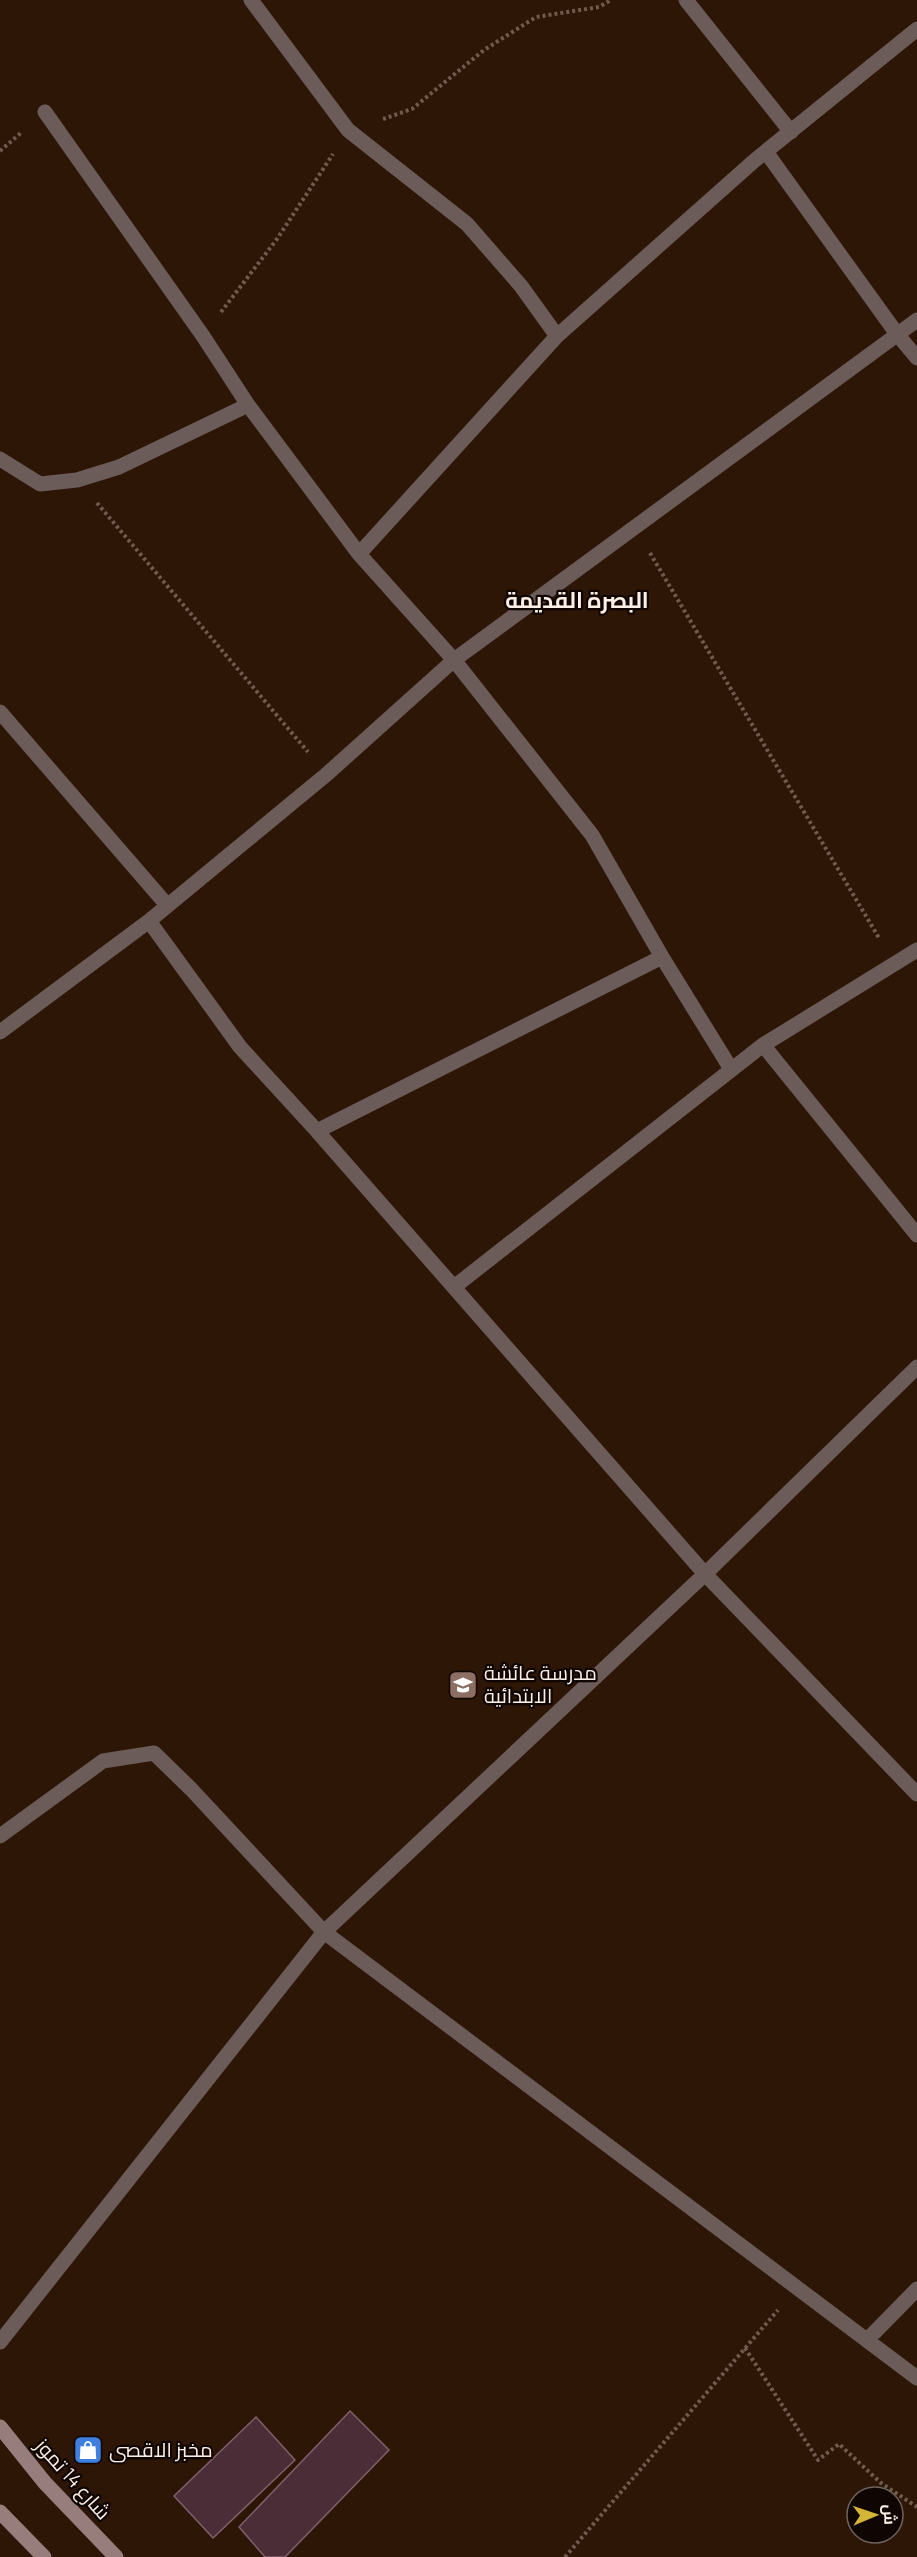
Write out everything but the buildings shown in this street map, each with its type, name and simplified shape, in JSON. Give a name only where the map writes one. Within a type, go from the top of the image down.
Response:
[{"type":"main road","name":"شارع 14 تموز","points":[[0,2427],[45,2483],[116,2557]]},
{"type":"main road","points":[[0,2512],[44,2557]]},
{"type":"street","points":[[251,0],[348,130],[467,224],[521,286],[557,336]]},
{"type":"street","points":[[686,0],[791,132]]},
{"type":"street","points":[[359,554],[557,336],[766,152],[917,29]]},
{"type":"street","points":[[45,112],[203,336],[248,405],[359,554],[454,660],[592,834],[662,957],[731,1069]]},
{"type":"street","points":[[766,152],[897,334],[917,358]]},
{"type":"street","points":[[0,1032],[149,921],[327,774],[454,660],[917,320]]},
{"type":"street","points":[[0,459],[40,484],[77,480],[118,467],[248,405]]},
{"type":"street","points":[[0,712],[167,905]]},
{"type":"street","points":[[149,921],[240,1047],[317,1131],[705,1574],[917,1794]]},
{"type":"street","points":[[454,1287],[763,1045],[917,950]]},
{"type":"street","points":[[317,1131],[662,957]]},
{"type":"street","points":[[763,1045],[917,1235]]},
{"type":"street","points":[[0,2342],[324,1932],[705,1574],[917,1368]]},
{"type":"street","points":[[0,1836],[103,1761],[153,1753],[191,1790],[324,1932],[917,2378]]},
{"type":"street","points":[[867,2340],[917,2289]]},
{"type":"path","points":[[77,480],[327,774]]},
{"type":"path","points":[[634,526],[895,964]]},
{"type":"path","points":[[565,2557],[797,2288]]},
{"type":"path","points":[[745,2348],[818,2460],[839,2444],[881,2483],[917,2507]]},
{"type":"place","name":"مدرسة عائشة الابتدائية","points":[[463,1685]]},
{"type":"place","name":"مخبز الاقصى","points":[[88,2450]]},
{"type":"district","name":"البصرة القديمة","points":[[577,600]]}]
